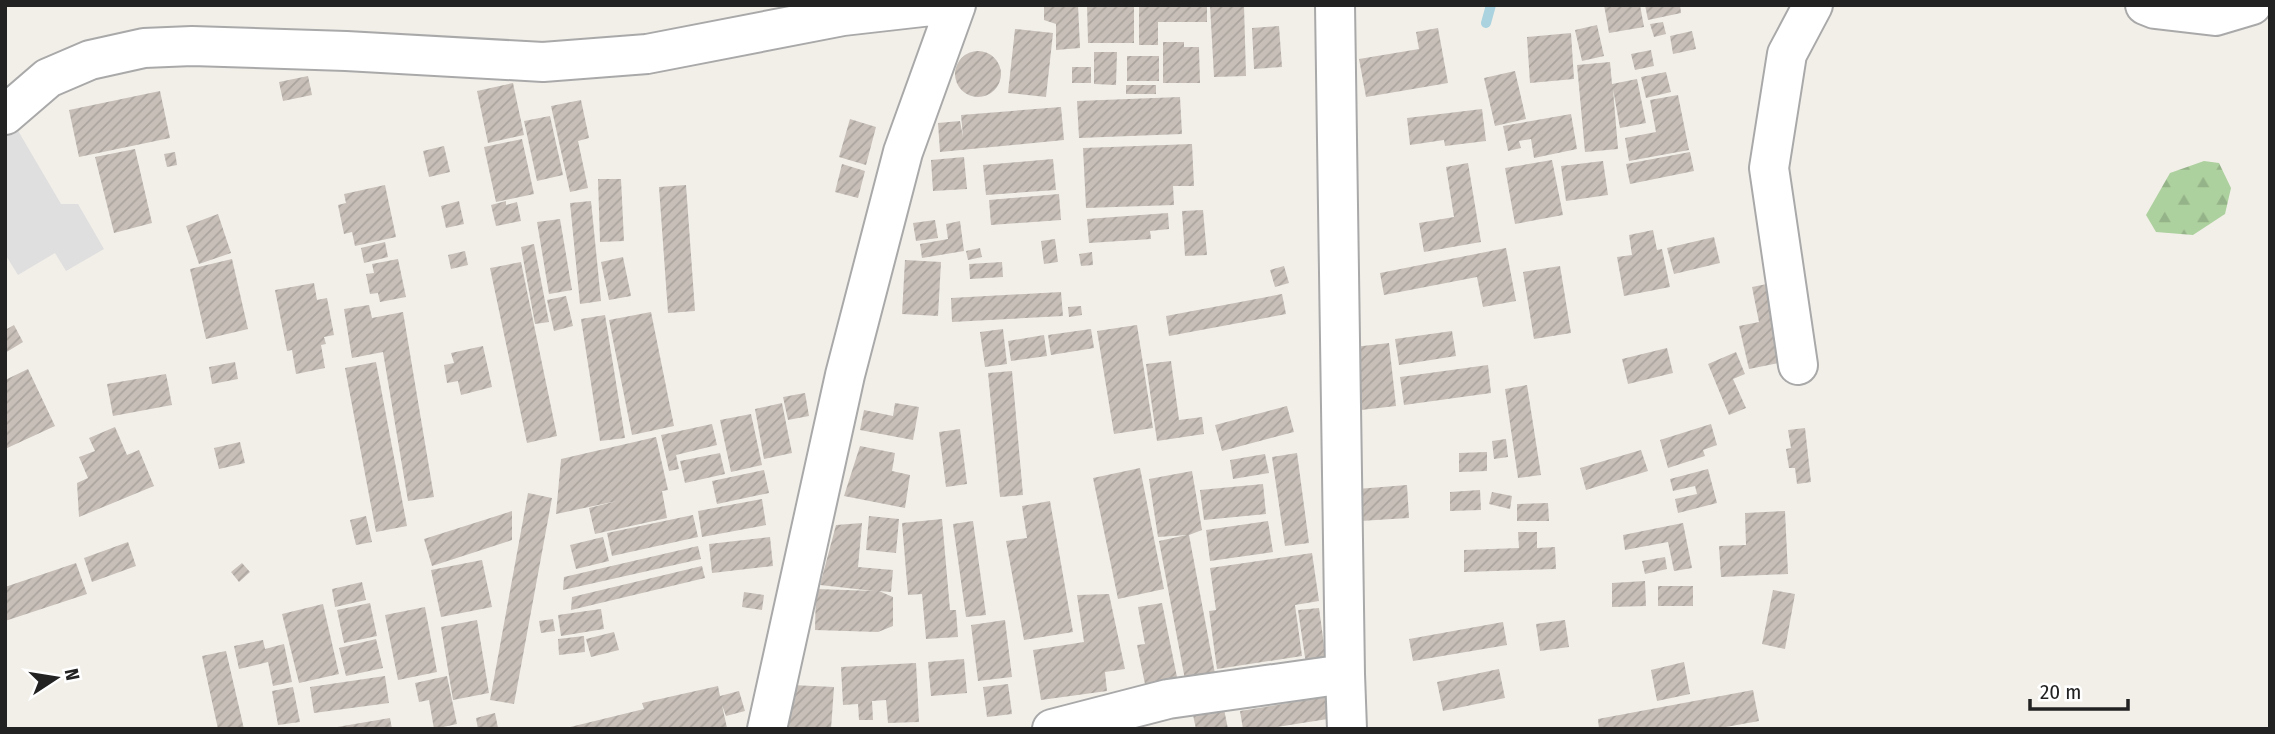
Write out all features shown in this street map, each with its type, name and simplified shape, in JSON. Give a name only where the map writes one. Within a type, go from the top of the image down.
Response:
[{"type":"street","points":[[5,115],[48,78],[90,60],[144,48],[192,46],[543,62],[647,54],[843,16],[940,5]]},
{"type":"street","points":[[766,729],[834,420],[900,165],[956,5]]},
{"type":"street","points":[[1335,5],[1347,729]]},
{"type":"street","points":[[1798,365],[1769,168],[1787,54],[1813,5]]},
{"type":"street","points":[[2145,5],[2155,9],[2215,16],[2252,5]]},
{"type":"street","points":[[1052,729],[1168,699],[1345,674]]},
{"type":"shaded area","points":[[17,129],[61,204],[78,204],[104,249],[66,271],[55,253],[18,275],[5,254],[5,137]]},
{"type":"green space","points":[[2204,161],[2219,163],[2231,188],[2225,214],[2193,235],[2156,232],[2146,215],[2170,173]]},
{"type":"building","points":[[1044,5],[1078,5],[1080,48],[1056,50],[1056,24],[1044,20]]},
{"type":"building","points":[[1087,5],[1134,5],[1134,43],[1088,43]]},
{"type":"building","points":[[1139,5],[1207,5],[1207,22],[1158,22],[1158,45],[1139,45]]},
{"type":"building","points":[[1210,5],[1244,5],[1246,76],[1214,77]]},
{"type":"building","points":[[1604,5],[1640,5],[1644,27],[1609,33]]},
{"type":"building","points":[[1645,5],[1680,5],[1681,13],[1648,20]]},
{"type":"building","points":[[1663,22],[1666,34],[1654,37],[1650,24]]},
{"type":"building","points":[[1597,25],[1604,56],[1582,61],[1575,30]]},
{"type":"building","points":[[1279,26],[1282,67],[1254,69],[1252,28]]},
{"type":"building","points":[[1438,28],[1448,83],[1366,97],[1359,59],[1419,49],[1416,32]]},
{"type":"building","points":[[1015,29],[1053,33],[1046,97],[1008,93]]},
{"type":"building","points":[[1692,31],[1696,49],[1673,54],[1670,36]]},
{"type":"building","points":[[1571,33],[1574,79],[1530,83],[1527,37]]},
{"type":"building","points":[[1163,42],[1184,42],[1184,47],[1199,47],[1200,83],[1163,83]]},
{"type":"building","points":[[1651,50],[1654,66],[1635,70],[1631,54]]},
{"type":"building","points":[[978,51],[995,57],[1001,74],[995,91],[978,97],[961,91],[955,74],[961,57]]},
{"type":"building","points":[[1094,52],[1117,52],[1116,85],[1094,84]]},
{"type":"building","points":[[1127,56],[1159,56],[1159,81],[1127,81]]},
{"type":"building","points":[[1610,62],[1612,84],[1637,79],[1646,123],[1620,128],[1613,89],[1618,149],[1585,152],[1577,65]]},
{"type":"building","points":[[1072,67],[1091,67],[1091,83],[1072,83]]},
{"type":"building","points":[[1515,71],[1526,119],[1495,126],[1484,78]]},
{"type":"building","points":[[1666,72],[1671,92],[1646,98],[1641,77]]},
{"type":"building","points":[[308,76],[312,95],[283,101],[279,82]]},
{"type":"building","points":[[513,83],[524,135],[488,143],[477,91]]},
{"type":"building","points":[[1126,85],[1156,85],[1156,94],[1126,94]]},
{"type":"building","points":[[160,91],[170,138],[79,157],[69,110]]},
{"type":"building","points":[[1678,95],[1689,150],[1629,161],[1625,138],[1656,132],[1650,100]]},
{"type":"building","points":[[1180,97],[1182,134],[1079,138],[1077,101]]},
{"type":"building","points":[[581,100],[589,138],[578,141],[588,188],[570,192],[551,106]]},
{"type":"building","points":[[1061,107],[1064,140],[940,152],[938,123],[960,121],[963,137],[961,115]]},
{"type":"building","points":[[1482,109],[1486,141],[1445,146],[1444,140],[1410,145],[1407,118]]},
{"type":"building","points":[[1571,114],[1577,149],[1534,158],[1531,139],[1519,141],[1521,148],[1508,151],[1503,126]]},
{"type":"building","points":[[550,116],[563,175],[537,181],[524,121]]},
{"type":"building","points":[[850,119],[876,127],[866,165],[839,157]]},
{"type":"building","points":[[522,139],[534,194],[496,202],[484,147]]},
{"type":"building","points":[[1192,144],[1194,186],[1173,186],[1174,205],[1086,208],[1083,148]]},
{"type":"building","points":[[444,146],[450,172],[429,177],[423,151]]},
{"type":"building","points":[[135,149],[152,223],[114,233],[95,157]]},
{"type":"building","points":[[175,152],[177,165],[167,167],[164,154]]},
{"type":"building","points":[[1690,152],[1694,171],[1630,184],[1626,164]]},
{"type":"building","points":[[964,157],[967,189],[933,191],[931,160]]},
{"type":"building","points":[[1053,159],[1056,190],[986,195],[983,165]]},
{"type":"building","points":[[1552,160],[1563,215],[1515,224],[1505,168]]},
{"type":"building","points":[[1603,161],[1608,195],[1566,201],[1561,166]]},
{"type":"building","points":[[1468,163],[1481,242],[1424,252],[1419,223],[1454,217],[1446,167]]},
{"type":"building","points":[[842,164],[865,171],[858,198],[835,192]]},
{"type":"building","points":[[598,179],[621,179],[624,241],[600,242]]},
{"type":"building","points":[[385,185],[396,237],[355,246],[352,232],[344,234],[338,205],[346,203],[344,194]]},
{"type":"building","points":[[686,185],[695,311],[668,313],[659,187]]},
{"type":"building","points":[[1059,194],[1061,220],[991,225],[989,200]]},
{"type":"building","points":[[459,201],[464,224],[446,228],[441,206]]},
{"type":"building","points":[[506,201],[506,205],[517,202],[521,221],[496,226],[491,205]]},
{"type":"building","points":[[591,201],[601,301],[580,304],[570,203]]},
{"type":"building","points":[[1203,210],[1207,255],[1185,256],[1182,211]]},
{"type":"building","points":[[1168,213],[1169,229],[1150,231],[1151,239],[1089,243],[1087,219]]},
{"type":"building","points":[[218,214],[231,253],[199,264],[186,226]]},
{"type":"building","points":[[560,219],[572,290],[549,294],[537,222]]},
{"type":"building","points":[[935,220],[938,238],[916,241],[913,223]]},
{"type":"building","points":[[960,221],[964,251],[922,258],[920,244],[948,239],[946,224]]},
{"type":"building","points":[[1653,230],[1657,250],[1662,249],[1670,287],[1624,296],[1617,257],[1632,255],[1629,235]]},
{"type":"building","points":[[1714,237],[1720,263],[1674,274],[1667,248]]},
{"type":"building","points":[[1055,239],[1058,262],[1044,264],[1041,241]]},
{"type":"building","points":[[385,242],[388,257],[364,263],[361,248]]},
{"type":"building","points":[[534,244],[549,322],[535,324],[521,247]]},
{"type":"building","points":[[980,248],[982,257],[968,260],[966,251]]},
{"type":"building","points":[[1506,248],[1516,301],[1483,307],[1477,277],[1384,295],[1380,273]]},
{"type":"building","points":[[465,251],[468,265],[451,269],[448,255]]},
{"type":"building","points":[[1092,252],[1093,265],[1081,266],[1079,254]]},
{"type":"building","points":[[623,257],[631,296],[609,300],[601,262]]},
{"type":"building","points":[[232,259],[248,329],[206,339],[190,269]]},
{"type":"building","points":[[398,259],[406,297],[380,302],[378,293],[370,294],[366,274],[374,273],[372,264]]},
{"type":"building","points":[[905,260],[941,262],[938,316],[902,314]]},
{"type":"building","points":[[521,262],[557,436],[527,443],[490,268]]},
{"type":"building","points":[[1002,262],[1003,277],[970,279],[969,264]]},
{"type":"building","points":[[1284,266],[1289,283],[1275,287],[1270,270]]},
{"type":"building","points":[[1560,266],[1571,333],[1534,339],[1523,272]]},
{"type":"building","points":[[1777,282],[1793,360],[1749,369],[1739,326],[1759,322],[1752,287]]},
{"type":"building","points":[[314,283],[317,300],[327,298],[334,335],[324,337],[326,344],[321,345],[325,368],[296,374],[292,350],[287,351],[275,290]]},
{"type":"building","points":[[1061,292],[1063,316],[952,322],[951,298]]},
{"type":"building","points":[[1282,294],[1286,314],[1169,336],[1166,316]]},
{"type":"building","points":[[566,296],[573,326],[554,331],[547,300]]},
{"type":"building","points":[[369,305],[372,318],[403,312],[434,497],[408,501],[383,352],[352,358],[344,309]]},
{"type":"building","points":[[1081,306],[1082,315],[1069,317],[1068,307]]},
{"type":"building","points":[[651,312],[674,426],[632,435],[609,320]]},
{"type":"building","points":[[605,315],[625,438],[600,441],[581,319]]},
{"type":"building","points":[[14,325],[23,342],[5,353],[5,330]]},
{"type":"building","points":[[1137,325],[1153,428],[1114,434],[1097,331]]},
{"type":"building","points":[[1003,329],[1007,364],[985,367],[980,332]]},
{"type":"building","points":[[1091,329],[1094,348],[1051,355],[1048,335]]},
{"type":"building","points":[[1452,331],[1456,356],[1399,365],[1395,339]]},
{"type":"building","points":[[1044,335],[1047,356],[1011,361],[1008,341]]},
{"type":"building","points":[[1389,343],[1396,406],[1361,410],[1354,347]]},
{"type":"building","points":[[483,346],[492,387],[461,395],[458,381],[447,383],[444,365],[454,363],[451,353]]},
{"type":"building","points":[[1667,348],[1673,373],[1628,384],[1622,359]]},
{"type":"building","points":[[1736,352],[1745,374],[1733,379],[1746,408],[1729,415],[1708,364]]},
{"type":"building","points":[[1171,361],[1179,420],[1202,417],[1204,434],[1157,441],[1146,364]]},
{"type":"building","points":[[235,362],[238,379],[212,384],[209,367]]},
{"type":"building","points":[[376,362],[407,526],[376,532],[345,368]]},
{"type":"building","points":[[1488,365],[1491,393],[1404,405],[1400,377]]},
{"type":"building","points":[[28,369],[55,426],[5,449],[5,380]]},
{"type":"building","points":[[1012,371],[1023,495],[1000,497],[988,373]]},
{"type":"building","points":[[166,374],[172,405],[113,416],[107,384]]},
{"type":"building","points":[[1527,385],[1541,475],[1518,478],[1505,389]]},
{"type":"building","points":[[805,393],[809,416],[788,420],[783,397]]},
{"type":"building","points":[[782,403],[792,453],[764,459],[755,409]]},
{"type":"building","points":[[895,403],[919,407],[913,440],[860,430],[864,410],[893,416]]},
{"type":"building","points":[[1287,406],[1294,432],[1222,451],[1215,425]]},
{"type":"building","points":[[751,414],[762,465],[731,472],[720,420]]},
{"type":"building","points":[[712,424],[717,445],[676,455],[679,469],[669,471],[661,435]]},
{"type":"building","points":[[1711,424],[1717,445],[1703,450],[1705,456],[1668,468],[1660,440]]},
{"type":"building","points":[[115,427],[127,455],[139,450],[154,486],[79,517],[77,483],[88,478],[79,457],[95,451],[89,438]]},
{"type":"building","points":[[1805,428],[1811,482],[1797,484],[1795,468],[1789,468],[1786,449],[1791,448],[1788,430]]},
{"type":"building","points":[[960,429],[967,484],[946,487],[939,432]]},
{"type":"building","points":[[656,437],[668,490],[662,491],[667,518],[595,534],[589,508],[617,501],[556,514],[561,459]]},
{"type":"building","points":[[1506,439],[1508,457],[1494,459],[1492,441]]},
{"type":"building","points":[[240,442],[245,463],[219,469],[214,448]]},
{"type":"building","points":[[860,446],[895,453],[892,471],[910,475],[905,508],[844,496]]},
{"type":"building","points":[[1641,450],[1648,471],[1586,490],[1580,468]]},
{"type":"building","points":[[1487,452],[1487,471],[1459,472],[1459,453]]},
{"type":"building","points":[[720,453],[725,474],[685,483],[680,461]]},
{"type":"building","points":[[1297,453],[1309,543],[1285,546],[1272,457]]},
{"type":"building","points":[[1265,454],[1269,473],[1233,479],[1230,460]]},
{"type":"building","points":[[1140,468],[1164,589],[1118,599],[1093,478]]},
{"type":"building","points":[[1708,469],[1717,503],[1678,513],[1675,499],[1697,494],[1695,486],[1673,491],[1670,479]]},
{"type":"building","points":[[764,470],[769,493],[717,504],[712,481]]},
{"type":"building","points":[[1192,471],[1202,530],[1189,535],[1216,679],[1186,685],[1159,541],[1187,535],[1158,537],[1149,479]]},
{"type":"building","points":[[1263,484],[1266,514],[1204,520],[1200,490]]},
{"type":"building","points":[[1407,485],[1409,518],[1360,521],[1357,489]]},
{"type":"building","points":[[1480,490],[1481,510],[1450,511],[1450,492]]},
{"type":"building","points":[[1492,492],[1512,496],[1510,509],[1489,504]]},
{"type":"building","points":[[528,493],[552,498],[514,704],[490,700]]},
{"type":"building","points":[[762,499],[766,525],[702,537],[698,511]]},
{"type":"building","points":[[1050,501],[1073,632],[1024,640],[1006,541],[1027,538],[1022,506]]},
{"type":"building","points":[[1548,503],[1549,521],[1517,521],[1517,504]]},
{"type":"building","points":[[512,511],[512,540],[432,566],[424,539]]},
{"type":"building","points":[[1785,511],[1788,574],[1721,577],[1719,546],[1746,545],[1745,513]]},
{"type":"building","points":[[693,515],[698,537],[612,556],[607,533]]},
{"type":"building","points":[[366,516],[372,542],[356,545],[350,520]]},
{"type":"building","points":[[869,516],[899,519],[896,553],[866,550]]},
{"type":"building","points":[[942,519],[950,610],[956,610],[958,637],[926,639],[922,594],[908,595],[902,523]]},
{"type":"building","points":[[973,521],[986,615],[966,617],[953,524]]},
{"type":"building","points":[[1268,521],[1273,552],[1210,561],[1206,530]]},
{"type":"building","points":[[862,523],[858,567],[893,570],[891,592],[879,591],[893,597],[893,626],[878,632],[815,630],[816,589],[874,591],[820,585],[836,525]]},
{"type":"building","points":[[1683,523],[1692,568],[1674,571],[1668,542],[1625,550],[1623,535]]},
{"type":"building","points":[[1518,532],[1537,532],[1537,548],[1555,547],[1556,569],[1464,572],[1464,550],[1519,548]]},
{"type":"building","points":[[603,537],[609,561],[576,569],[570,545]]},
{"type":"building","points":[[770,537],[773,566],[712,573],[709,544]]},
{"type":"building","points":[[128,542],[136,566],[92,582],[84,558]]},
{"type":"building","points":[[698,546],[701,559],[563,590],[564,577]]},
{"type":"building","points":[[1312,553],[1319,601],[1295,605],[1302,656],[1217,669],[1209,611],[1216,610],[1210,568]]},
{"type":"building","points":[[1665,557],[1667,569],[1645,574],[1642,561]]},
{"type":"building","points":[[482,560],[492,607],[441,617],[431,570]]},
{"type":"building","points":[[76,563],[87,594],[5,621],[5,587]]},
{"type":"building","points":[[242,563],[250,572],[239,582],[231,572]]},
{"type":"building","points":[[702,566],[705,578],[571,610],[572,597]]},
{"type":"building","points":[[1645,581],[1646,606],[1612,607],[1612,583]]},
{"type":"building","points":[[362,582],[366,600],[335,607],[332,589]]},
{"type":"building","points":[[1658,586],[1693,586],[1693,606],[1658,606]]},
{"type":"building","points":[[1773,590],[1795,594],[1785,649],[1762,644]]},
{"type":"building","points":[[744,592],[764,595],[762,610],[742,607]]},
{"type":"building","points":[[1109,594],[1125,669],[1105,672],[1107,691],[1041,700],[1033,650],[1084,642],[1077,595]]},
{"type":"building","points":[[370,603],[377,636],[344,643],[337,610]]},
{"type":"building","points":[[1162,603],[1178,682],[1146,689],[1137,645],[1145,644],[1138,607]]},
{"type":"building","points":[[323,604],[339,674],[299,683],[282,614]]},
{"type":"building","points":[[425,607],[437,672],[398,680],[385,615]]},
{"type":"building","points":[[1319,608],[1326,660],[1306,664],[1298,610]]},
{"type":"building","points":[[601,609],[604,629],[561,636],[558,615]]},
{"type":"building","points":[[553,619],[555,631],[541,633],[539,621]]},
{"type":"building","points":[[477,620],[489,693],[453,700],[441,627]]},
{"type":"building","points":[[1005,620],[1012,677],[978,681],[971,625]]},
{"type":"building","points":[[1565,620],[1569,647],[1540,651],[1536,624]]},
{"type":"building","points":[[1503,622],[1507,645],[1413,661],[1409,639]]},
{"type":"building","points":[[614,632],[619,650],[591,657],[586,639]]},
{"type":"building","points":[[584,636],[585,652],[559,655],[558,639]]},
{"type":"building","points":[[376,639],[383,668],[346,676],[339,648]]},
{"type":"building","points":[[263,640],[265,649],[284,644],[292,682],[273,686],[268,662],[239,669],[234,646]]},
{"type":"building","points":[[226,651],[244,729],[218,729],[202,656]]},
{"type":"building","points":[[964,659],[967,693],[931,696],[928,662]]},
{"type":"building","points":[[1684,662],[1690,694],[1657,701],[1651,670]]},
{"type":"building","points":[[916,663],[919,722],[888,723],[886,700],[872,701],[873,720],[859,720],[858,704],[843,705],[841,667]]},
{"type":"building","points":[[1499,669],[1505,698],[1443,711],[1437,682]]},
{"type":"building","points":[[385,676],[389,703],[314,713],[310,687]]},
{"type":"building","points":[[447,676],[457,724],[434,729],[429,700],[419,702],[415,683]]},
{"type":"building","points":[[1008,684],[1012,714],[987,717],[983,687]]},
{"type":"building","points":[[792,685],[834,687],[831,729],[784,729]]},
{"type":"building","points":[[718,686],[720,696],[739,691],[745,711],[726,716],[722,705],[727,728],[562,729],[644,709],[642,703]]},
{"type":"building","points":[[293,687],[300,722],[278,725],[272,691]]},
{"type":"building","points":[[1753,690],[1759,721],[1715,729],[1599,729],[1598,719]]},
{"type":"building","points":[[1330,696],[1334,718],[1277,729],[1243,729],[1240,711]]},
{"type":"building","points":[[1224,709],[1228,729],[1196,729],[1193,715]]},
{"type":"building","points":[[495,713],[498,728],[478,729],[476,718]]},
{"type":"building","points":[[390,718],[392,729],[337,729],[337,727]]},
{"type":"waterway","points":[[1486,23],[1491,5]]}]
